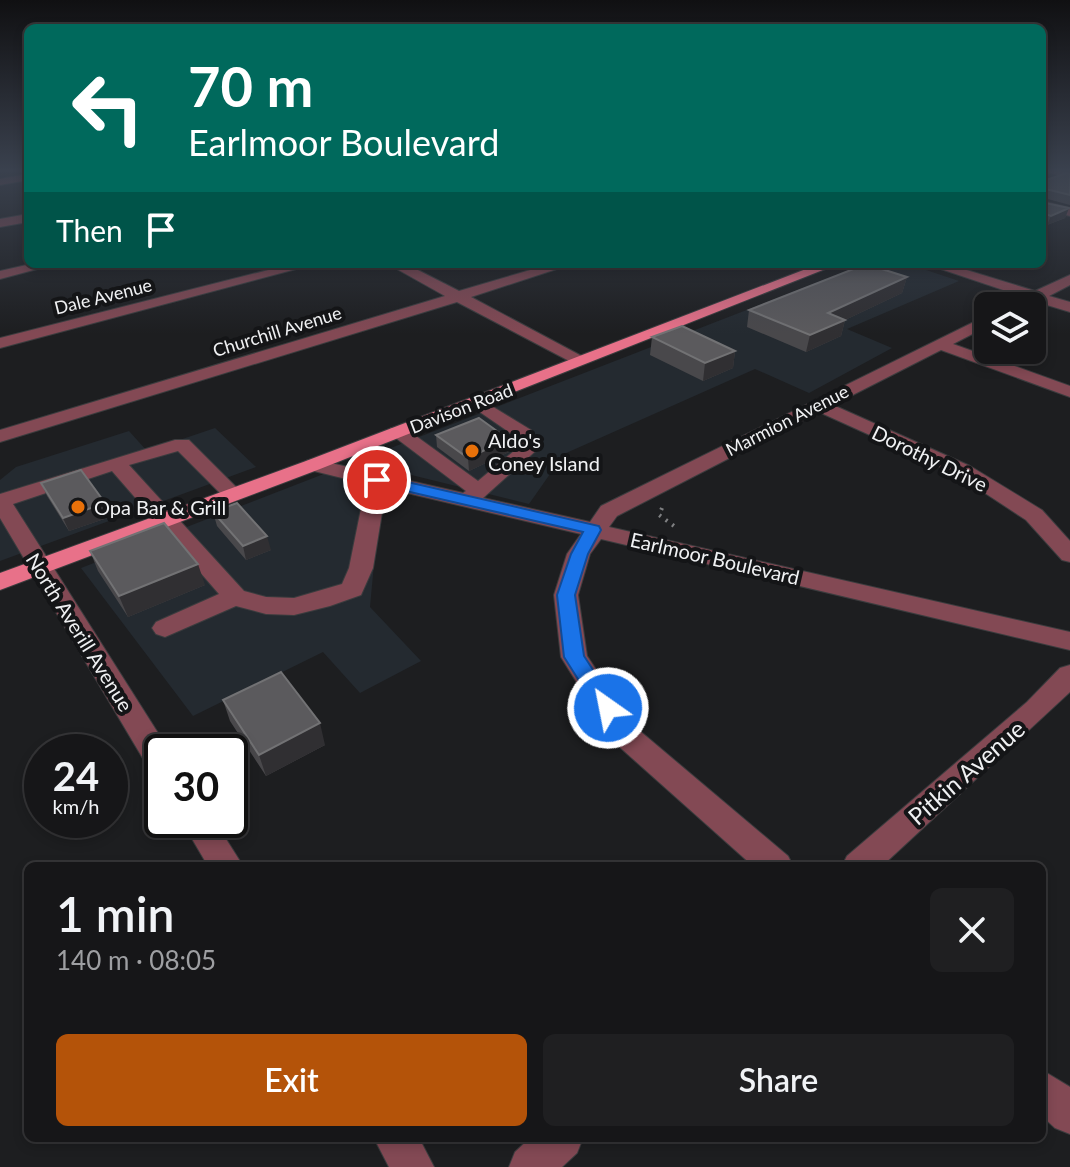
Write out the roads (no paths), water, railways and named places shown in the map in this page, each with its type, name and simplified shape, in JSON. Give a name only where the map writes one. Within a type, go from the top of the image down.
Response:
[{"type":"main road","name":"Davison Road","points":[[0,582],[313,465],[821,268]]},
{"type":"street","points":[[0,275],[31,268]]},
{"type":"street","name":"Dale Avenue","points":[[0,343],[292,268]]},
{"type":"street","points":[[403,268],[581,360]]},
{"type":"street","name":"Churchill Avenue","points":[[0,436],[552,268]]},
{"type":"street","points":[[946,268],[1023,292]]},
{"type":"street","points":[[1044,292],[1070,279]]},
{"type":"street","points":[[1046,299],[1070,307]]},
{"type":"street","name":"Marmion Avenue","points":[[593,530],[609,511],[974,327]]},
{"type":"street","points":[[939,344],[1070,392]]},
{"type":"street","points":[[398,432],[473,496],[530,447],[524,434],[477,402]]},
{"type":"street","name":"Dorothy Drive","points":[[818,405],[963,470],[1034,515],[1070,555]]},
{"type":"street","points":[[0,500],[182,444],[233,495]]},
{"type":"street","points":[[116,463],[235,597],[262,607],[316,605],[352,589],[361,568],[377,480]]},
{"type":"street","name":"Earlmoor Boulevard","points":[[313,465],[377,480],[473,496],[593,530],[1070,641]]},
{"type":"street","name":"North Averill Avenue","points":[[0,500],[144,735]]},
{"type":"street","points":[[593,530],[579,554],[566,595],[574,657],[624,734],[771,862]]},
{"type":"street","points":[[165,628],[235,597]]},
{"type":"street","name":"Pitkin Avenue","points":[[864,862],[1037,709],[1070,675]]},
{"type":"street","points":[[208,838],[223,862]]},
{"type":"street","points":[[1046,1093],[1070,1113]]},
{"type":"street","points":[[397,1142],[413,1167]]},
{"type":"street","points":[[530,1167],[558,1142]]},
{"type":"place","name":"Aldo's Coney Island","points":[[472,451]]},
{"type":"place","name":"Opa Bar & Grill","points":[[78,507]]}]
